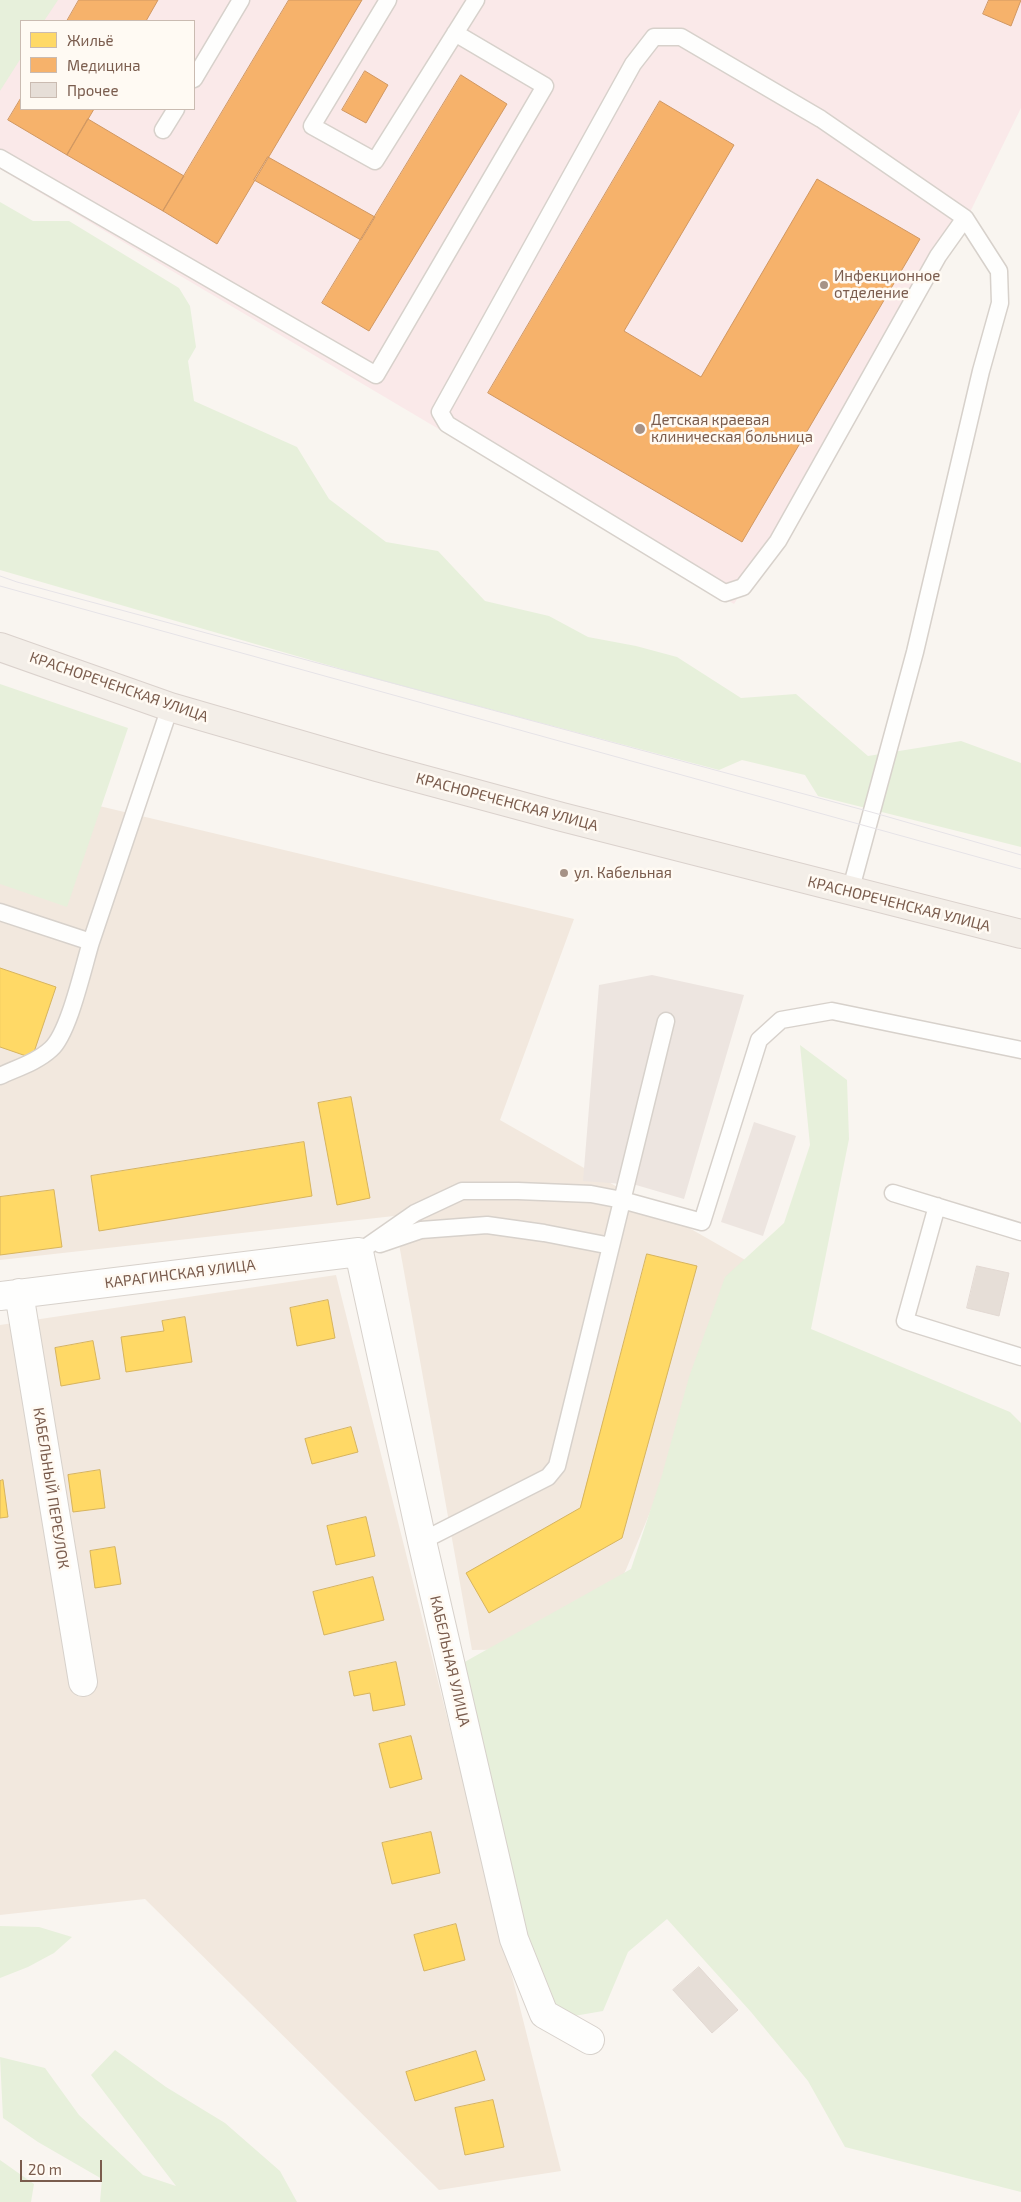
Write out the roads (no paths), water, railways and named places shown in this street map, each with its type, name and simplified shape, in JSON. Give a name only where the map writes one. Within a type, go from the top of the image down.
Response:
[{"type":"main road","name":"КРАСНОРЕЧЕНСКАЯ УЛИЦА","points":[[0,647],[170,707],[461,790],[850,892],[1021,934]]},
{"type":"street","name":"КАРАГИНСКАЯ УЛИЦА","points":[[10,1295],[359,1252]]},
{"type":"street","name":"КАБЕЛЬНАЯ УЛИЦА","points":[[359,1252],[422,1540],[514,1939],[544,2014],[590,2040]]},
{"type":"street","name":"КАБЕЛЬНЫЙ ПЕРЕУЛОК","points":[[10,1295],[83,1682]]},
{"type":"lane","points":[[195,77],[241,0]]},
{"type":"lane","points":[[388,0],[312,126],[375,161],[476,0]]},
{"type":"lane","points":[[0,158],[376,375],[545,86],[455,33]]},
{"type":"lane","points":[[850,892],[915,652],[981,372],[1000,303],[999,271],[965,218],[821,118],[681,38],[654,37],[634,64],[440,412],[446,424],[725,593],[743,587],[778,542],[938,256],[965,218]]},
{"type":"lane","points":[[163,130],[175,110]]},
{"type":"lane","points":[[0,1076],[38,1058],[52,1048],[62,1035],[91,942],[170,707]]},
{"type":"lane","points":[[0,912],[91,942]]},
{"type":"lane","points":[[359,1252],[415,1213],[462,1191],[518,1190],[592,1194],[622,1200],[702,1222],[760,1040],[781,1020],[832,1011],[1021,1050]]},
{"type":"lane","points":[[422,1540],[548,1477],[557,1466],[666,1021]]},
{"type":"lane","points":[[893,1192],[1021,1232]]},
{"type":"lane","points":[[937,1206],[905,1320],[1021,1357]]},
{"type":"lane","points":[[359,1252],[421,1230],[487,1225],[544,1233],[611,1246]]},
{"type":"tram line","points":[[0,576],[871,812],[1021,855]]},
{"type":"tram line","points":[[0,586],[1021,869]]},
{"type":"place","name":"Инфекционное отделение","points":[[824,285]]},
{"type":"place","name":"Детская краевая клиническая больница","points":[[640,429]]},
{"type":"place","name":"ул. Кабельная","points":[[564,873]]}]
